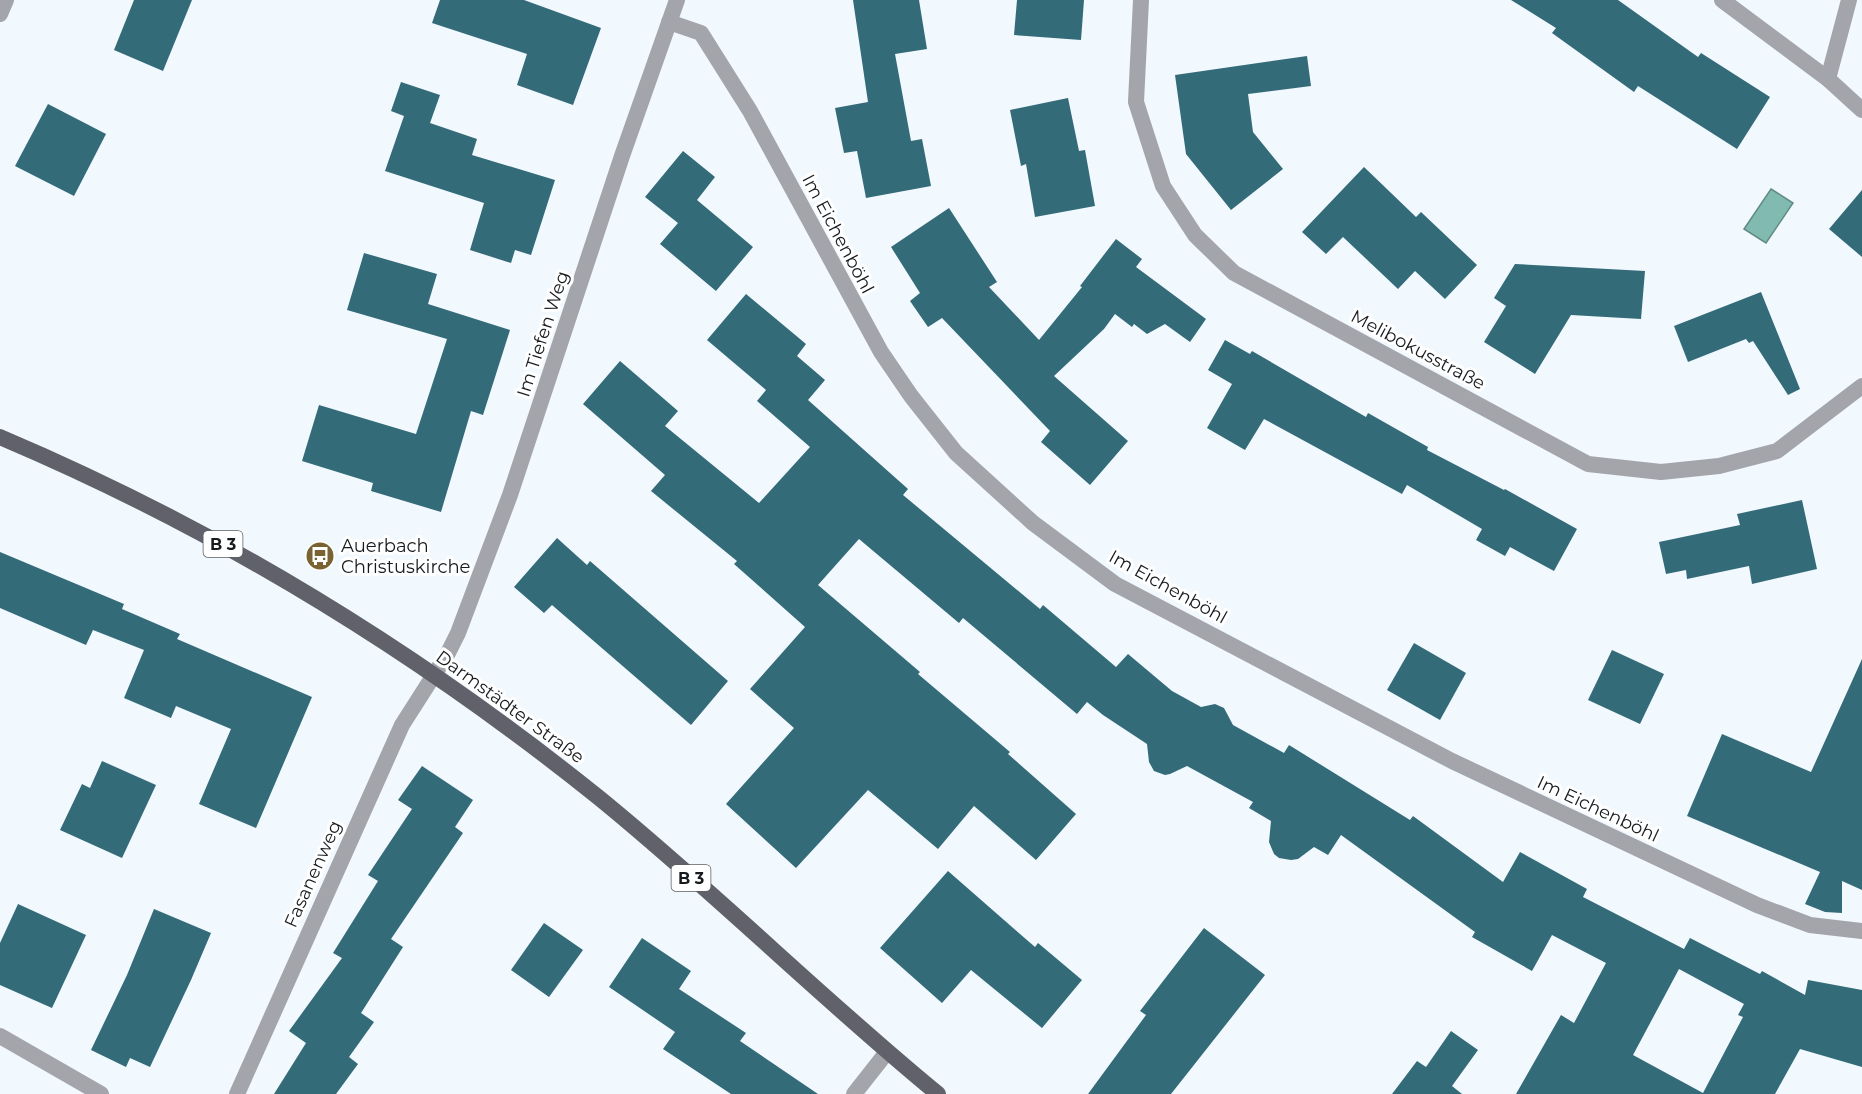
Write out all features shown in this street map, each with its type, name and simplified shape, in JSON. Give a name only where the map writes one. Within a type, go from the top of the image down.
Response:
[{"type":"main road","name":"Darmstädter Straße","points":[[0,437],[66,465],[223,544],[434,674],[540,752],[608,806],[886,1052],[938,1094]]},
{"type":"street","points":[[0,14],[6,0]]},
{"type":"street","name":"Im Tiefen Weg","points":[[434,674],[458,633],[510,495],[622,156],[677,0]]},
{"type":"street","name":"Melibokusstraße","points":[[1141,0],[1136,102],[1163,186],[1195,235],[1234,273],[1588,464],[1661,472],[1719,466],[1776,451],[1862,386]]},
{"type":"street","points":[[1722,0],[1828,79],[1862,110]]},
{"type":"street","points":[[1828,79],[1849,0]]},
{"type":"street","name":"Im Eichenböhl","points":[[669,22],[701,33],[750,111],[881,352],[911,396],[956,453],[1033,523],[1115,584],[1452,761],[1757,905],[1810,925],[1862,931]]},
{"type":"street","name":"Fasanenweg","points":[[237,1094],[389,752],[407,716],[434,674]]},
{"type":"street","points":[[0,1036],[101,1094]]},
{"type":"street","points":[[854,1094],[886,1052]]},
{"type":"shaded area","points":[[1771,189],[1793,203],[1766,243],[1744,229]]},
{"type":"building","points":[[134,0],[192,0],[163,71],[114,50]]},
{"type":"building","points":[[440,0],[524,0],[601,28],[573,105],[517,85],[527,54],[432,23]]},
{"type":"building","points":[[853,0],[919,0],[927,49],[895,54],[911,141],[922,139],[931,186],[866,198],[857,151],[844,153],[835,108],[868,102]]},
{"type":"building","points":[[1017,0],[1084,0],[1081,40],[1014,35]]},
{"type":"building","points":[[1511,0],[1618,0],[1698,57],[1701,53],[1770,97],[1737,149],[1638,86],[1634,92],[1552,33],[1556,28]]},
{"type":"building","points":[[1307,56],[1311,86],[1248,94],[1253,132],[1283,169],[1231,210],[1186,154],[1175,75]]},
{"type":"building","points":[[401,82],[440,95],[430,123],[477,139],[472,155],[555,180],[531,255],[515,250],[511,263],[470,250],[484,203],[385,171],[404,116],[391,111]]},
{"type":"building","points":[[1068,98],[1079,151],[1085,150],[1095,206],[1035,217],[1026,164],[1021,166],[1010,110]]},
{"type":"building","points":[[48,104],[106,134],[74,196],[15,166]]},
{"type":"building","points":[[683,151],[715,177],[697,200],[753,247],[716,291],[660,244],[678,223],[645,197]]},
{"type":"building","points":[[1364,167],[1416,217],[1421,212],[1477,265],[1445,299],[1415,271],[1398,289],[1343,237],[1326,254],[1302,232]]},
{"type":"building","points":[[1862,190],[1862,257],[1829,229]]},
{"type":"building","points":[[949,208],[997,282],[989,287],[1039,340],[1082,287],[1080,286],[1116,239],[1142,259],[1136,267],[1206,319],[1190,342],[1165,324],[1147,334],[1134,324],[1132,327],[1115,314],[1104,329],[1054,376],[1128,441],[1090,485],[1041,442],[1050,431],[942,318],[928,327],[910,301],[920,293],[891,247]]},
{"type":"building","points":[[364,253],[437,274],[428,304],[510,330],[483,415],[471,411],[441,512],[371,491],[373,483],[302,461],[319,405],[416,434],[447,339],[347,310]]},
{"type":"building","points":[[1515,264],[1645,271],[1641,319],[1571,315],[1535,374],[1484,342],[1506,306],[1494,298]]},
{"type":"building","points":[[1761,292],[1800,389],[1788,395],[1753,341],[1749,343],[1746,339],[1688,362],[1674,326]]},
{"type":"building","points":[[746,294],[806,344],[797,356],[825,380],[808,400],[908,489],[903,495],[1040,609],[1043,605],[1116,667],[1128,654],[1172,691],[1201,707],[1215,704],[1224,708],[1233,725],[1284,753],[1289,745],[1410,820],[1413,816],[1503,882],[1520,852],[1587,889],[1583,897],[1684,949],[1690,938],[1760,974],[1762,971],[1805,995],[1808,980],[1862,990],[1862,1067],[1800,1049],[1775,1094],[1516,1094],[1561,1015],[1574,1023],[1606,963],[1552,935],[1532,971],[1472,937],[1475,932],[1341,835],[1328,855],[1314,847],[1298,859],[1279,858],[1274,854],[1269,842],[1271,821],[1249,808],[1253,802],[1187,766],[1165,775],[1154,771],[1149,762],[1147,744],[1087,702],[1077,714],[963,618],[959,623],[859,539],[818,585],[920,672],[918,674],[1010,752],[1008,754],[1076,814],[1036,860],[974,806],[938,849],[868,790],[796,868],[726,804],[794,728],[750,689],[805,627],[734,564],[737,561],[651,491],[665,475],[583,404],[620,361],[678,411],[665,426],[759,503],[810,447],[757,401],[766,390],[707,340]],"holes":[[[1679,969],[1744,1004],[1738,1015],[1743,1017],[1703,1093],[1633,1055]]]},
{"type":"building","points":[[1225,340],[1250,354],[1252,351],[1366,417],[1368,413],[1428,447],[1427,450],[1505,489],[1577,529],[1554,571],[1510,547],[1505,556],[1476,540],[1482,529],[1407,485],[1402,494],[1264,419],[1245,450],[1207,428],[1232,384],[1208,370]]},
{"type":"building","points":[[1802,500],[1817,569],[1752,584],[1749,566],[1687,579],[1686,570],[1666,574],[1659,542],[1740,525],[1737,514]]},
{"type":"building","points":[[557,538],[587,565],[590,561],[728,681],[691,725],[552,605],[544,613],[514,587]]},
{"type":"building","points":[[0,552],[124,604],[122,609],[180,634],[177,639],[312,697],[256,828],[199,804],[231,729],[176,706],[171,718],[124,698],[144,650],[93,630],[86,645],[0,608]]},
{"type":"building","points":[[1414,643],[1466,673],[1440,720],[1387,690]]},
{"type":"building","points":[[1612,650],[1664,674],[1640,724],[1588,700]]},
{"type":"building","points":[[1862,659],[1862,890],[1842,881],[1842,913],[1825,912],[1805,904],[1820,872],[1687,816],[1722,734],[1811,772]]},
{"type":"building","points":[[102,761],[156,785],[122,858],[60,830],[82,784],[90,788]]},
{"type":"building","points":[[422,766],[473,800],[455,827],[463,833],[391,939],[403,947],[361,1013],[374,1022],[349,1057],[358,1064],[336,1094],[274,1094],[306,1043],[289,1031],[342,958],[333,953],[378,881],[368,875],[412,809],[398,800]]},
{"type":"building","points":[[948,871],[1035,947],[1038,943],[1082,980],[1042,1028],[971,970],[942,1003],[880,948]]},
{"type":"building","points":[[18,904],[86,935],[52,1008],[0,985],[0,943]]},
{"type":"building","points":[[154,909],[211,933],[150,1067],[130,1058],[126,1067],[91,1050],[127,975]]},
{"type":"building","points":[[544,923],[583,950],[549,997],[511,970]]},
{"type":"building","points":[[1204,928],[1265,975],[1171,1094],[1088,1094],[1146,1015],[1140,1011]]},
{"type":"building","points":[[642,938],[691,971],[679,989],[746,1033],[740,1041],[818,1094],[731,1094],[663,1049],[675,1032],[609,987]]},
{"type":"building","points":[[1451,1031],[1478,1050],[1452,1086],[1462,1094],[1392,1094],[1417,1061],[1426,1067]]},
{"type":"place","name":"Auerbach Christuskirche","points":[[320,556]]}]
